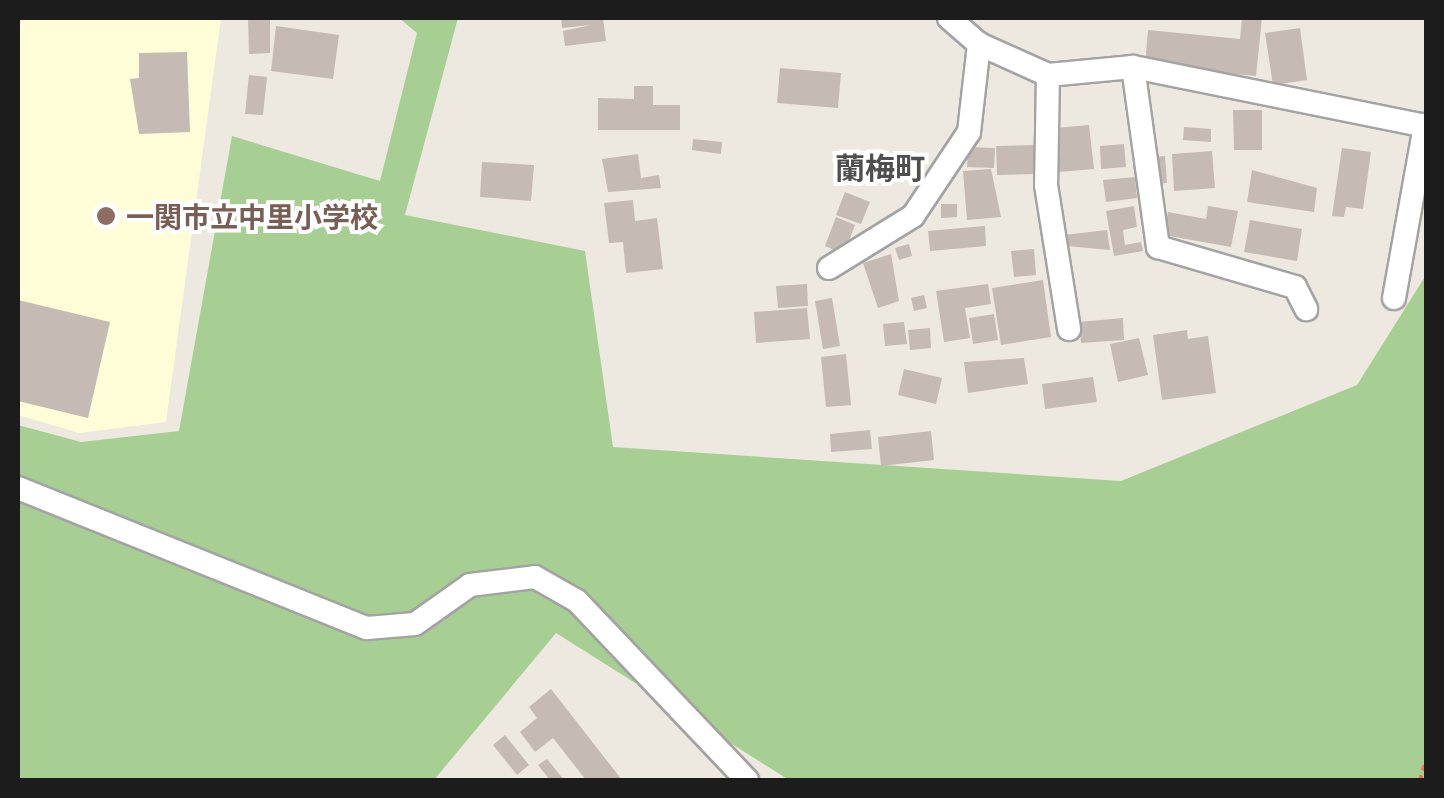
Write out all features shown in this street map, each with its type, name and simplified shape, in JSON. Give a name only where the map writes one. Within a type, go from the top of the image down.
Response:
[{"type":"street","points":[[949,18],[978,44],[1048,75],[1132,67],[1426,125],[1394,298]]},
{"type":"street","points":[[829,268],[913,216],[969,132],[978,44]]},
{"type":"street","points":[[1132,67],[1158,247],[1295,287],[1306,308]]},
{"type":"street","points":[[1048,75],[1046,185],[1069,329]]},
{"type":"street","points":[[18,488],[367,628],[415,624],[470,585],[535,577],[577,602],[747,780]]},
{"type":"path","points":[[1420,780],[1426,760]]},
{"type":"shaded area","name":"一関市立中里小学校","points":[[18,18],[221,18],[166,422],[79,433],[18,415]]},
{"type":"green space","points":[[399,18],[458,18],[405,215],[585,251],[613,447],[1121,481],[1357,385],[1426,275],[1426,780],[789,780],[556,633],[434,780],[18,780],[18,425],[81,442],[179,431],[232,136],[380,181],[417,33]]},
{"type":"building","points":[[561,18],[603,18],[606,41],[565,46],[563,31],[591,25],[562,28]]},
{"type":"building","points":[[1242,18],[1262,18],[1256,76],[1145,66],[1148,30],[1240,39]]},
{"type":"building","points":[[248,19],[270,19],[270,53],[249,54]]},
{"type":"building","points":[[276,26],[339,35],[333,79],[271,71]]},
{"type":"building","points":[[1300,28],[1307,80],[1273,85],[1265,33]]},
{"type":"building","points":[[187,52],[190,132],[139,134],[130,79],[139,78],[139,53]]},
{"type":"building","points":[[780,68],[841,73],[838,108],[777,103]]},
{"type":"building","points":[[249,75],[267,77],[263,115],[245,114]]},
{"type":"building","points":[[634,86],[653,86],[653,105],[680,105],[680,130],[598,130],[598,98],[634,99]]},
{"type":"building","points":[[1233,110],[1262,110],[1262,150],[1234,150]]},
{"type":"building","points":[[1089,125],[1094,169],[1048,173],[1044,129]]},
{"type":"building","points":[[1184,127],[1211,129],[1211,142],[1183,140]]},
{"type":"building","points":[[693,139],[722,142],[721,154],[692,150]]},
{"type":"building","points":[[1124,144],[1126,167],[1101,169],[1100,146]]},
{"type":"building","points":[[1036,145],[1037,174],[997,175],[996,146]]},
{"type":"building","points":[[968,147],[995,148],[994,168],[967,167]]},
{"type":"building","points":[[1342,148],[1371,152],[1363,209],[1346,207],[1344,217],[1332,216]]},
{"type":"building","points":[[1212,151],[1215,188],[1174,191],[1172,154]]},
{"type":"building","points":[[638,154],[641,178],[659,175],[661,188],[608,192],[602,159]]},
{"type":"building","points":[[1165,156],[1167,183],[1152,184],[1150,157]]},
{"type":"building","points":[[482,162],[534,165],[531,201],[480,197]]},
{"type":"building","points":[[991,169],[1001,217],[967,220],[963,171]]},
{"type":"building","points":[[1252,170],[1317,188],[1314,212],[1247,202]]},
{"type":"building","points":[[1135,177],[1137,198],[1106,202],[1103,180]]},
{"type":"building","points":[[845,192],[870,202],[861,224],[836,215]]},
{"type":"building","points":[[633,200],[635,221],[657,218],[663,269],[626,273],[623,242],[609,243],[604,203]]},
{"type":"building","points":[[941,204],[957,204],[957,217],[941,218]]},
{"type":"building","points":[[1134,206],[1137,227],[1123,230],[1125,245],[1141,242],[1143,251],[1114,256],[1106,211]]},
{"type":"building","points":[[1208,206],[1238,211],[1231,247],[1164,235],[1168,212],[1206,219]]},
{"type":"building","points":[[836,217],[855,225],[844,254],[825,246]]},
{"type":"building","points":[[1250,220],[1302,229],[1297,261],[1244,252]]},
{"type":"building","points":[[985,226],[986,246],[930,251],[928,231]]},
{"type":"building","points":[[1107,230],[1110,250],[1056,245],[1055,236]]},
{"type":"building","points":[[909,244],[912,256],[899,260],[895,248]]},
{"type":"building","points":[[1034,249],[1036,275],[1014,277],[1011,251]]},
{"type":"building","points":[[891,254],[899,301],[878,308],[863,263]]},
{"type":"building","points":[[1043,280],[1051,337],[1001,345],[992,288]]},
{"type":"building","points":[[807,284],[808,306],[778,308],[776,286]]},
{"type":"building","points":[[988,284],[991,304],[965,308],[970,338],[944,342],[936,291]]},
{"type":"building","points":[[924,295],[927,308],[914,311],[911,298]]},
{"type":"building","points":[[832,298],[840,346],[823,349],[815,301]]},
{"type":"building","points":[[18,300],[110,322],[88,418],[18,401]]},
{"type":"building","points":[[807,308],[810,339],[756,343],[754,312]]},
{"type":"building","points":[[994,314],[998,340],[973,344],[969,318]]},
{"type":"building","points":[[1123,318],[1124,340],[1081,343],[1079,322]]},
{"type":"building","points":[[904,322],[907,344],[885,346],[883,324]]},
{"type":"building","points":[[930,328],[931,348],[910,350],[908,330]]},
{"type":"building","points":[[1187,330],[1188,339],[1208,336],[1216,393],[1162,400],[1153,335]]},
{"type":"building","points":[[1139,338],[1148,375],[1118,382],[1110,344]]},
{"type":"building","points":[[846,354],[851,405],[826,407],[821,357]]},
{"type":"building","points":[[1024,358],[1028,384],[968,393],[964,362]]},
{"type":"building","points":[[904,369],[942,378],[936,404],[898,395]]},
{"type":"building","points":[[1093,377],[1097,402],[1045,409],[1042,384]]},
{"type":"building","points":[[870,430],[872,449],[831,452],[830,434]]},
{"type":"building","points":[[931,431],[934,460],[881,466],[878,437]]},
{"type":"building","points":[[551,689],[622,780],[586,780],[553,738],[535,752],[520,732],[537,718],[529,707]]},
{"type":"building","points":[[505,735],[529,765],[517,775],[493,745]]},
{"type":"building","points":[[547,759],[564,780],[550,780],[538,765]]},
{"type":"place","name":"一関市立中里小学校","points":[[106,216]]},
{"type":"district","name":"蘭梅町","points":[[880,168]]}]
